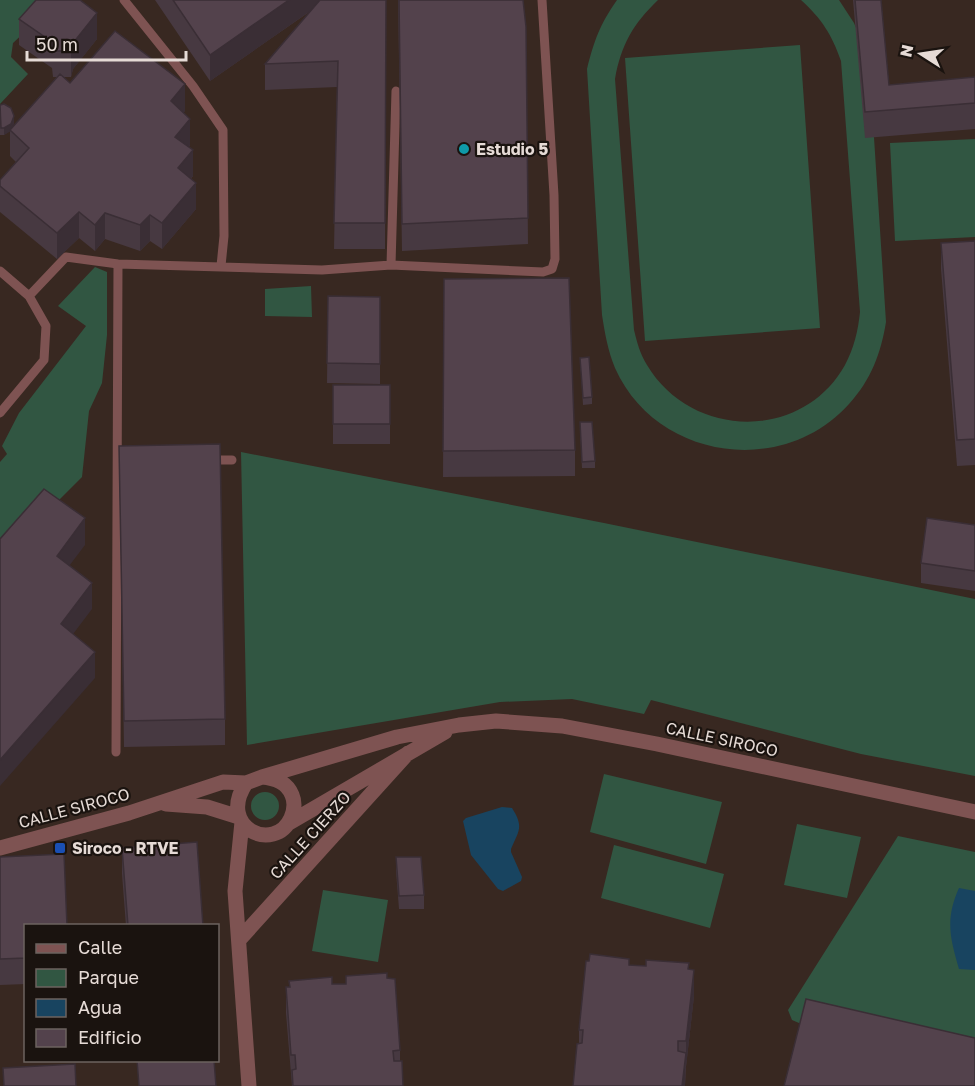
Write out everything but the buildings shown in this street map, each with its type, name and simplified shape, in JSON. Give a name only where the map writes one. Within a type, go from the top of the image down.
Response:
[{"type":"street","name":"CALLE SIROCO","points":[[262,777],[397,736],[496,721],[562,726],[657,744],[975,812]]},
{"type":"street","name":"CALLE SIROCO","points":[[289,823],[459,725]]},
{"type":"street","name":"CALLE CIERZO","points":[[239,940],[408,753]]},
{"type":"street","points":[[240,820],[247,828],[261,835],[277,832],[289,823],[293,814],[292,795],[280,781],[262,777],[246,783],[238,799],[237,808],[240,820],[235,891],[249,1086]]},
{"type":"street","name":"CALLE SIROCO","points":[[0,848],[129,813],[223,782],[246,783]]},
{"type":"street","name":"CALLE SIROCO","points":[[158,803],[207,807],[240,820]]},
{"type":"lane","points":[[124,0],[193,86],[223,130],[224,236],[221,266]]},
{"type":"lane","points":[[29,296],[66,257],[118,264],[322,270],[391,265],[543,272],[552,269],[555,260],[554,195],[542,0]]},
{"type":"lane","points":[[391,265],[396,91]]},
{"type":"lane","points":[[116,752],[118,264]]},
{"type":"lane","points":[[0,271],[29,296],[46,326],[44,360],[0,413]]},
{"type":"lane","points":[[197,460],[232,460]]},
{"type":"lane","points":[[117,462],[129,462]]},
{"type":"green space","points":[[0,0],[59,0],[13,43],[11,57],[28,74],[0,104]]},
{"type":"green space","points":[[617,0],[658,0],[629,36],[615,79],[634,330],[647,365],[666,389],[690,407],[718,418],[746,422],[775,418],[802,408],[826,390],[845,365],[851,352],[860,312],[841,61],[825,28],[801,0],[839,0],[854,23],[865,49],[870,76],[886,322],[884,333],[869,376],[857,395],[822,427],[790,443],[757,449],[723,448],[690,439],[660,423],[634,399],[615,368],[602,315],[587,69],[598,33]]},
{"type":"green space","points":[[800,45],[820,328],[645,341],[625,58]]},
{"type":"green space","points":[[975,139],[975,237],[895,241],[890,143]]},
{"type":"green space","points":[[95,267],[107,272],[107,335],[102,383],[89,411],[82,477],[44,515],[0,565],[0,462],[7,454],[2,446],[19,413],[86,326],[58,306]]},
{"type":"green space","points":[[311,286],[312,317],[265,316],[265,289]]},
{"type":"green space","points":[[241,452],[975,599],[975,776],[861,754],[651,700],[644,714],[572,699],[500,702],[247,745]]},
{"type":"green space","points":[[604,774],[722,802],[706,864],[590,832]]},
{"type":"green space","points":[[265,792],[275,796],[279,806],[275,816],[265,820],[255,816],[251,806],[255,796]]},
{"type":"green space","points":[[797,824],[861,837],[847,898],[784,885]]},
{"type":"green space","points":[[898,836],[975,852],[975,1064],[806,1026],[792,1020],[788,1010]]},
{"type":"green space","points":[[614,845],[724,874],[710,928],[601,898]]},
{"type":"green space","points":[[323,890],[388,900],[378,962],[312,951]]},
{"type":"water","points":[[502,807],[512,808],[518,820],[519,828],[511,852],[522,877],[521,881],[503,891],[498,889],[471,855],[463,821],[466,818]]},
{"type":"water","points":[[959,888],[975,891],[975,970],[959,969],[953,948],[950,919]]},
{"type":"place","name":"Estudio 5","points":[[464,149]]},
{"type":"place","name":"Siroco - RTVE","points":[[60,848]]}]
